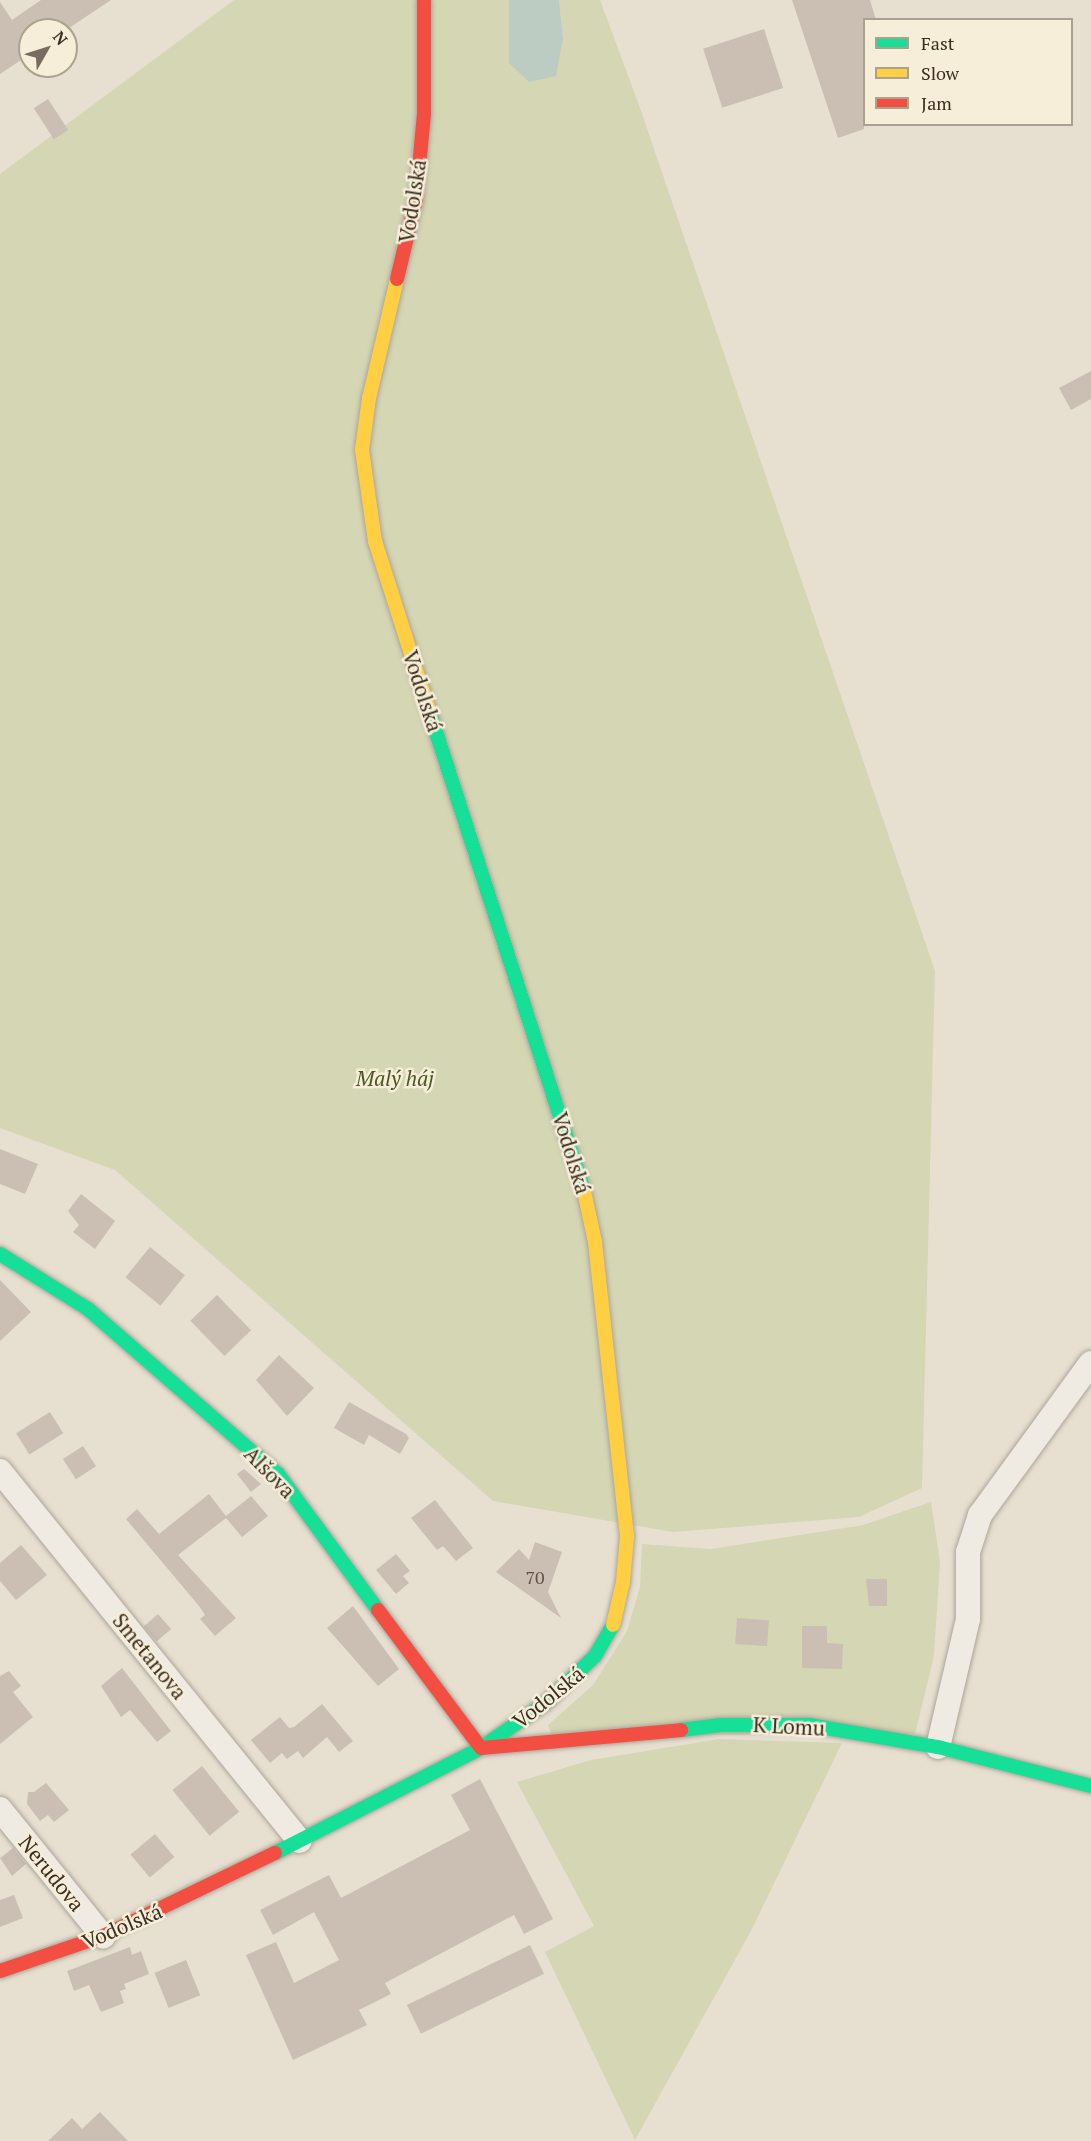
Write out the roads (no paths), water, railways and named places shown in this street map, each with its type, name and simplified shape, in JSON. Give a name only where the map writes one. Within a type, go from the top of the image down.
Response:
[{"type":"street","name":"Vodolská","points":[[0,1971],[103,1936],[300,1841],[481,1748],[561,1690],[595,1656],[613,1624],[623,1582],[627,1536],[595,1242],[583,1187],[375,541],[362,450],[369,398],[416,200],[424,113],[424,0]]},
{"type":"street","name":"Alšova","points":[[0,1254],[88,1309],[278,1474],[481,1748]]},
{"type":"street","points":[[938,1747],[968,1619],[968,1552],[980,1515],[1091,1363]]},
{"type":"street","name":"Smetanova","points":[[0,1471],[300,1841]]},
{"type":"street","name":"K Lomu","points":[[481,1748],[765,1723],[854,1731],[938,1747],[1091,1786]]},
{"type":"street","name":"Nerudova","points":[[0,1809],[103,1936]]},
{"type":"park label","name":"Malý háj","points":[[395,1078]]}]
